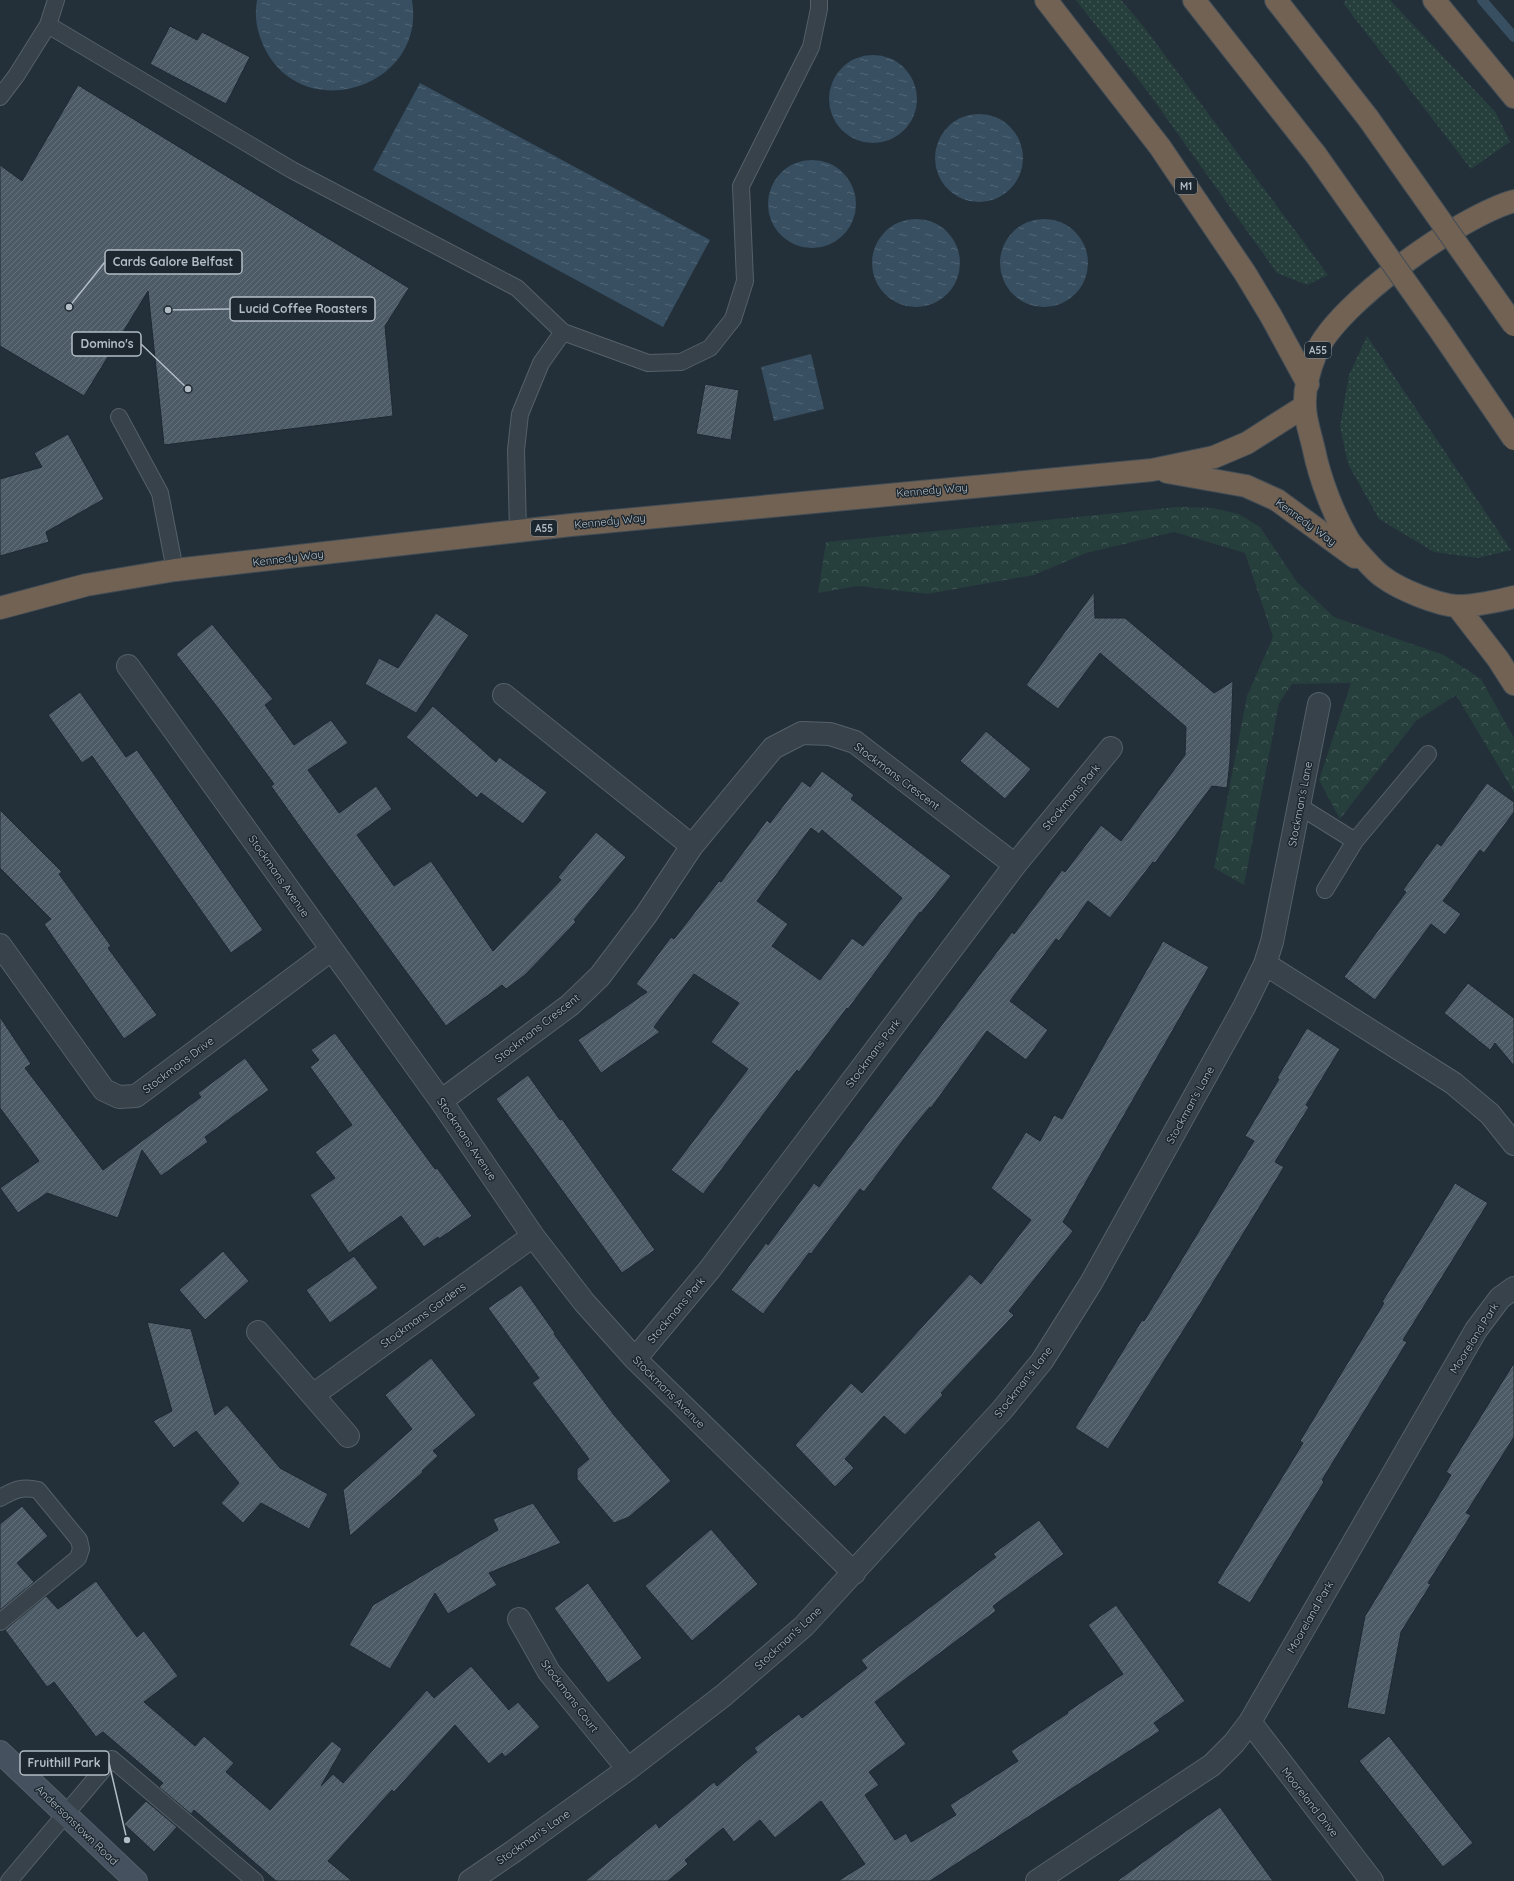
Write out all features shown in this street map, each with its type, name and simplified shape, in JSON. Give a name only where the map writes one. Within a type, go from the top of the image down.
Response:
[{"type":"highway","name":"M1","points":[[1046,0],[1160,147],[1245,273],[1271,316],[1308,384]]},
{"type":"highway","points":[[1194,0],[1316,155],[1439,329],[1514,439]]},
{"type":"highway","points":[[1276,0],[1368,118],[1514,325]]},
{"type":"highway","points":[[1434,0],[1514,97]]},
{"type":"highway","name":"A55","points":[[1514,201],[1497,205],[1444,234],[1398,268],[1354,304],[1329,332],[1316,352],[1308,384],[1305,406],[1322,483],[1349,540],[1382,577],[1419,596],[1457,606],[1504,600],[1514,597]]},
{"type":"highway","name":"Kennedy Way","points":[[0,608],[86,585],[175,570],[518,531],[1152,470],[1214,457],[1241,446],[1305,406]]},
{"type":"highway","name":"Kennedy Way","points":[[1152,470],[1246,486],[1277,500],[1382,577]]},
{"type":"highway","points":[[1457,606],[1498,659],[1514,684]]},
{"type":"main road","name":"Andersonstown Road","points":[[3,1760],[66,1814],[136,1881]]},
{"type":"street","name":"Stockmans Avenue","points":[[128,666],[440,1101],[533,1236],[584,1302],[636,1359],[854,1573]]},
{"type":"street","points":[[504,695],[692,846]]},
{"type":"street","name":"Stockman's Lane","points":[[470,1881],[514,1852],[628,1769],[724,1695],[804,1626],[1002,1410],[1042,1361],[1095,1276],[1244,1007],[1265,964],[1272,942],[1319,704]]},
{"type":"street","name":"Stockmans Crescent","points":[[440,1101],[570,1005],[600,976],[646,915],[692,846],[773,748],[802,733],[830,734],[855,742],[1015,865]]},
{"type":"street","name":"Stockmans Park","points":[[636,1359],[710,1269],[1015,865],[1111,748]]},
{"type":"street","name":"Stockmans Drive","points":[[0,945],[104,1090],[119,1097],[136,1096],[331,950]]},
{"type":"street","points":[[1265,964],[1453,1083],[1490,1114],[1514,1144]]},
{"type":"street","name":"Stockmans Gardens","points":[[313,1395],[533,1236]]},
{"type":"street","name":"Mooreland Park","points":[[1037,1881],[1212,1765],[1234,1743],[1250,1722],[1476,1330],[1500,1298],[1514,1288]]},
{"type":"street","points":[[258,1332],[348,1436]]},
{"type":"street","name":"Stockmans Court","points":[[519,1619],[549,1672],[628,1769]]},
{"type":"street","name":"Mooreland Drive","points":[[1250,1722],[1372,1881]]},
{"type":"lane","points":[[0,97],[16,76],[48,25],[56,0]]},
{"type":"lane","points":[[48,25],[292,170],[517,288],[563,332],[648,363],[681,362],[710,348],[733,319],[745,281],[741,186],[811,47],[819,9],[819,0]]},
{"type":"lane","points":[[518,531],[516,450],[520,414],[541,363],[563,332]]},
{"type":"lane","points":[[119,417],[160,493],[175,570]]},
{"type":"lane","points":[[1325,890],[1355,841],[1428,754]]},
{"type":"lane","points":[[1299,806],[1355,841]]},
{"type":"lane","points":[[0,1498],[16,1489],[27,1487],[38,1490],[79,1540],[81,1549],[78,1558],[0,1622]]},
{"type":"lane","points":[[9,1881],[112,1759],[255,1881]]},
{"type":"green space","points":[[1076,0],[1121,0],[1144,27],[1328,275],[1307,285],[1277,273],[1148,92]]},
{"type":"green space","points":[[1346,0],[1390,0],[1496,113],[1510,142],[1471,169],[1343,3]]},
{"type":"green space","points":[[1367,336],[1511,550],[1478,558],[1434,552],[1379,519],[1348,464],[1340,426],[1349,375]]},
{"type":"green space","points":[[1177,507],[1213,508],[1239,514],[1260,527],[1297,582],[1334,617],[1444,655],[1481,679],[1514,738],[1514,792],[1456,695],[1416,721],[1340,819],[1319,780],[1351,683],[1292,684],[1279,703],[1244,885],[1214,868],[1247,696],[1273,637],[1245,553],[1174,532],[1086,553],[1034,575],[927,594],[858,586],[818,593],[826,542]]},
{"type":"water","points":[[257,0],[412,0],[412,31],[401,56],[382,75],[358,86],[331,90],[305,86],[282,72],[264,47],[257,24]]},
{"type":"water","points":[[873,55],[890,58],[898,62],[910,74],[914,82],[917,99],[914,116],[910,124],[898,136],[890,140],[873,143],[856,140],[848,136],[836,124],[832,116],[829,99],[832,82],[836,74],[848,62],[856,58]]},
{"type":"water","points":[[420,83],[710,240],[663,327],[373,170]]},
{"type":"water","points":[[979,114],[996,117],[1004,121],[1016,133],[1020,141],[1023,158],[1020,175],[1016,183],[1004,195],[996,199],[979,202],[962,199],[954,195],[942,183],[938,175],[935,158],[938,141],[942,133],[954,121],[962,117]]},
{"type":"water","points":[[812,160],[829,163],[837,167],[849,179],[853,187],[856,204],[853,221],[849,229],[837,241],[829,245],[812,248],[795,245],[787,241],[775,229],[771,221],[768,204],[771,187],[775,179],[787,167],[795,163]]},
{"type":"water","points":[[916,219],[933,222],[941,226],[953,238],[957,246],[960,263],[957,280],[953,288],[941,300],[933,304],[916,307],[899,304],[891,300],[879,288],[875,280],[872,263],[875,246],[879,238],[891,226],[899,222]]},
{"type":"water","points":[[1044,219],[1061,222],[1069,226],[1081,238],[1085,246],[1088,263],[1085,280],[1081,288],[1069,300],[1061,304],[1044,307],[1027,304],[1019,300],[1007,288],[1003,280],[1000,263],[1003,246],[1007,238],[1019,226],[1027,222]]},
{"type":"water","points":[[811,354],[824,409],[774,421],[761,367]]},
{"type":"building","points":[[170,26],[197,40],[202,32],[250,57],[226,104],[150,64]]},
{"type":"building","points":[[78,85],[409,288],[385,326],[393,416],[164,445],[148,291],[84,396],[0,346],[0,165],[22,181]]},
{"type":"building","points":[[705,384],[739,390],[731,440],[696,434]]},
{"type":"building","points":[[68,434],[104,499],[46,532],[49,542],[0,556],[0,479],[42,467],[34,453]]},
{"type":"building","points":[[1094,592],[1095,618],[1125,618],[1214,693],[1233,681],[1230,761],[1227,788],[1212,786],[1155,863],[1153,862],[1110,918],[1088,901],[1059,941],[1056,939],[1010,1001],[1048,1030],[1026,1060],[987,1031],[931,1108],[930,1107],[910,1131],[864,1192],[860,1189],[763,1314],[731,1290],[766,1243],[768,1245],[814,1183],[819,1187],[1012,932],[1014,934],[1062,870],[1065,872],[1101,825],[1121,841],[1185,755],[1186,727],[1100,653],[1058,709],[1026,685]]},
{"type":"building","points":[[436,613],[469,635],[416,713],[365,684],[379,658],[398,668]]},
{"type":"building","points":[[212,624],[273,699],[265,705],[294,745],[331,720],[348,743],[308,770],[339,813],[376,786],[392,809],[357,835],[394,886],[431,861],[493,951],[561,880],[558,877],[596,832],[626,857],[574,920],[576,922],[525,975],[506,989],[502,985],[446,1026],[305,834],[271,786],[274,784],[176,654]]},
{"type":"building","points":[[80,692],[126,757],[137,750],[263,930],[231,953],[92,756],[82,763],[48,715]]},
{"type":"building","points":[[433,706],[496,762],[499,757],[547,792],[523,824],[481,793],[477,798],[406,737]]},
{"type":"building","points":[[986,731],[1031,769],[1005,799],[960,761]]},
{"type":"building","points":[[822,771],[854,795],[851,799],[951,876],[921,913],[920,912],[848,1009],[847,1008],[799,1072],[797,1070],[703,1194],[671,1170],[748,1069],[711,1042],[739,1003],[694,974],[654,1027],[660,1032],[601,1073],[578,1040],[647,992],[636,984],[671,937],[674,939],[719,881],[721,882],[767,820],[770,823],[802,781],[810,787]],"holes":[[[811,828],[819,834],[822,830],[902,898],[863,946],[852,938],[820,980],[772,946],[788,924],[757,901]]]},
{"type":"building","points":[[1487,783],[1514,802],[1514,812],[1484,853],[1480,850],[1443,901],[1461,914],[1445,935],[1431,924],[1375,1000],[1344,977],[1406,892],[1403,890],[1437,843],[1441,846]]},
{"type":"building","points":[[0,810],[62,872],[59,874],[111,946],[108,948],[157,1015],[124,1039],[44,924],[51,919],[0,868]]},
{"type":"building","points":[[1163,941],[1209,967],[1063,1222],[1073,1231],[1009,1311],[1014,1315],[941,1393],[943,1395],[905,1435],[884,1416],[845,1459],[854,1468],[835,1487],[795,1445],[851,1383],[862,1393],[970,1274],[981,1284],[1031,1220],[991,1188],[1026,1132],[1040,1141],[1054,1115],[1062,1119]]},
{"type":"building","points":[[1468,983],[1514,1018],[1514,1066],[1495,1043],[1490,1050],[1444,1013]]},
{"type":"building","points":[[0,1017],[31,1064],[25,1068],[103,1170],[201,1097],[198,1093],[245,1058],[269,1090],[205,1137],[208,1142],[161,1176],[142,1150],[118,1218],[47,1193],[18,1213],[0,1188],[39,1161],[0,1108]]},
{"type":"building","points":[[1307,1028],[1340,1049],[1306,1105],[1309,1107],[1275,1162],[1284,1167],[1197,1309],[1108,1449],[1075,1428],[1142,1320],[1144,1321],[1254,1141],[1245,1136]]},
{"type":"building","points":[[335,1033],[435,1169],[437,1168],[472,1216],[439,1239],[438,1237],[424,1247],[401,1216],[349,1253],[310,1195],[335,1178],[315,1152],[352,1125],[310,1067],[319,1060],[311,1050]]},
{"type":"building","points":[[528,1075],[560,1120],[562,1119],[655,1250],[622,1273],[496,1099]]},
{"type":"building","points":[[1455,1183],[1488,1203],[1403,1340],[1407,1342],[1322,1480],[1324,1482],[1250,1603],[1217,1583],[1303,1443],[1300,1441],[1384,1303],[1382,1302]]},
{"type":"building","points":[[223,1251],[249,1281],[205,1320],[179,1290]]},
{"type":"building","points":[[354,1256],[378,1288],[330,1323],[306,1290]]},
{"type":"building","points":[[521,1285],[555,1333],[554,1334],[614,1415],[671,1481],[629,1517],[614,1523],[577,1479],[577,1469],[589,1459],[532,1383],[539,1378],[488,1308]]},
{"type":"building","points":[[147,1322],[191,1329],[215,1415],[227,1405],[280,1468],[328,1494],[309,1529],[261,1503],[243,1523],[221,1503],[239,1483],[196,1431],[174,1448],[153,1421],[172,1411]]},
{"type":"building","points":[[431,1358],[476,1415],[433,1451],[438,1456],[422,1471],[423,1472],[350,1536],[343,1490],[412,1429],[385,1395]]},
{"type":"building","points":[[1514,1363],[1514,1437],[1466,1513],[1471,1515],[1428,1583],[1431,1584],[1401,1632],[1385,1715],[1347,1708],[1365,1616],[1451,1475],[1446,1472]]},
{"type":"building","points":[[533,1503],[561,1543],[489,1573],[497,1585],[448,1614],[435,1593],[390,1669],[349,1645],[373,1605],[498,1530],[493,1519]]},
{"type":"building","points":[[22,1506],[48,1536],[17,1563],[34,1582],[0,1610],[0,1524]]},
{"type":"building","points":[[1039,1520],[1064,1554],[993,1606],[996,1611],[875,1702],[906,1744],[869,1772],[879,1785],[865,1795],[895,1840],[906,1833],[911,1842],[956,1815],[950,1805],[1018,1761],[1011,1751],[1123,1674],[1088,1625],[1116,1605],[1185,1701],[1154,1723],[1160,1731],[930,1881],[838,1881],[865,1864],[821,1801],[775,1838],[760,1820],[734,1842],[723,1828],[685,1860],[688,1864],[668,1881],[585,1881],[656,1823],[659,1828],[714,1782],[717,1786],[757,1752],[754,1748],[799,1714],[802,1718],[867,1668],[861,1660],[996,1557],[993,1554]]},
{"type":"building","points":[[711,1529],[758,1584],[692,1641],[645,1586]]},
{"type":"building","points":[[96,1581],[137,1637],[144,1631],[178,1676],[144,1702],[195,1746],[204,1736],[234,1763],[226,1772],[270,1810],[332,1741],[342,1749],[321,1786],[333,1774],[343,1783],[427,1690],[434,1698],[471,1666],[509,1710],[518,1702],[540,1727],[505,1757],[502,1753],[489,1764],[455,1725],[394,1792],[392,1790],[328,1861],[352,1881],[276,1881],[194,1810],[191,1814],[159,1787],[163,1783],[103,1732],[96,1737],[54,1682],[47,1687],[5,1630],[46,1596],[58,1609]]},
{"type":"building","points":[[588,1583],[642,1658],[608,1683],[554,1608]]},
{"type":"building","points":[[1389,1736],[1473,1843],[1443,1867],[1359,1761]]},
{"type":"building","points":[[146,1801],[177,1827],[154,1852],[124,1824]]},
{"type":"building","points":[[1220,1807],[1273,1881],[1117,1881],[1190,1828]]},
{"type":"waterway","points":[[1482,0],[1514,37]]},
{"type":"place","name":"Cards Galore Belfast","points":[[69,307]]},
{"type":"place","name":"Lucid Coffee Roasters","points":[[168,310]]},
{"type":"place","name":"Domino's","points":[[188,389]]},
{"type":"place","name":"Fruithill Park","points":[[127,1840]]}]
